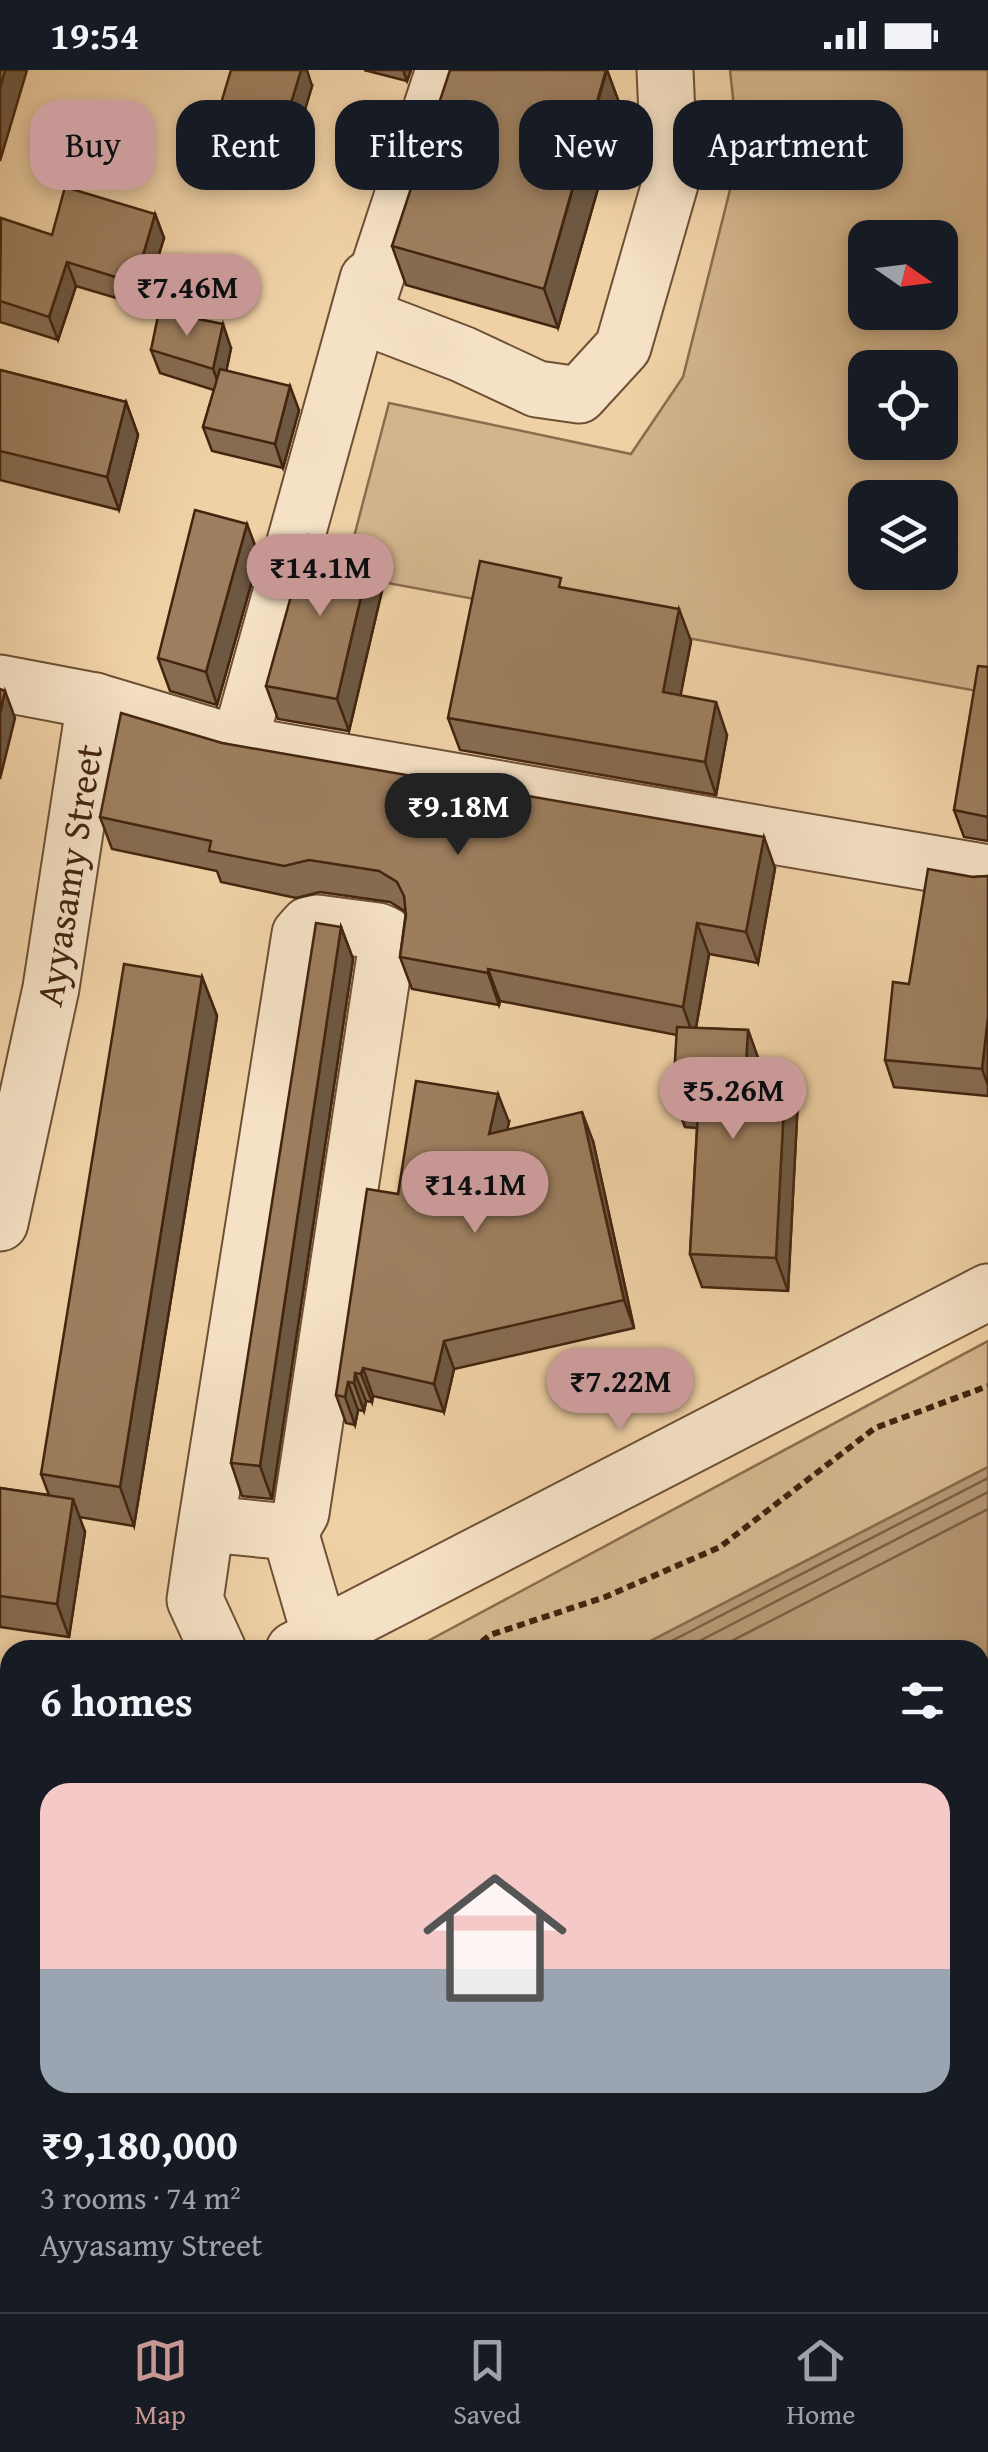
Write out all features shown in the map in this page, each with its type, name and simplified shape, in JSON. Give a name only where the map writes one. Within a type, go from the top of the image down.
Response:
[{"type":"street","points":[[239,744],[388,206],[432,70]]},
{"type":"street","points":[[444,70],[363,316],[462,354],[537,389],[578,395],[623,347],[670,184],[665,70]]},
{"type":"street","points":[[0,682],[94,701],[239,744],[988,873]]},
{"type":"street","name":"Ayyasamy Street","points":[[0,1223],[51,988],[94,701]]},
{"type":"street","points":[[213,1640],[195,1600],[300,934],[308,925],[317,923],[378,931],[385,934],[387,943],[301,1513],[290,1532],[307,1640]]},
{"type":"street","points":[[313,1640],[988,1292]]},
{"type":"street","points":[[207,1524],[290,1532]]},
{"type":"path","points":[[484,1640],[605,1597],[720,1547],[875,1428],[988,1386]]},
{"type":"shaded area","points":[[730,70],[988,70],[988,693],[344,575],[389,403],[631,454],[683,377],[730,190],[903,190],[903,100],[733,100]]},
{"type":"shaded area","points":[[988,1341],[988,1467],[652,1640],[430,1640]]},
{"type":"water","points":[[988,1467],[988,1640],[652,1640]]},
{"type":"building","points":[[231,70],[301,70],[292,100],[222,100]]},
{"type":"building","points":[[450,70],[606,70],[598,100],[519,100],[519,190],[572,190],[544,289],[392,246],[410,190],[499,190],[499,100],[440,100]]},
{"type":"building","points":[[64,190],[155,214],[135,283],[67,262],[49,317],[0,301],[1,218],[52,235]]},
{"type":"building","points":[[159,311],[223,324],[213,369],[151,350]]},
{"type":"building","points":[[220,369],[290,386],[275,444],[203,427]]},
{"type":"building","points":[[0,370],[126,402],[107,477],[0,451]]},
{"type":"building","points":[[195,510],[247,524],[206,672],[158,658]]},
{"type":"building","points":[[308,535],[372,550],[337,699],[266,686]]},
{"type":"building","points":[[480,561],[561,578],[559,587],[679,609],[663,692],[716,702],[705,762],[448,718]]},
{"type":"building","points":[[978,666],[988,667],[988,817],[954,810]]},
{"type":"building","points":[[121,713],[222,743],[764,837],[746,932],[697,923],[683,1007],[488,969],[488,973],[400,957],[406,915],[404,896],[397,882],[379,871],[309,860],[284,866],[209,851],[211,841],[100,817]]},
{"type":"building","points":[[928,869],[988,876],[988,1017],[982,1069],[885,1060],[893,982],[909,984]]},
{"type":"building","points":[[316,923],[341,927],[260,1466],[231,1463]]},
{"type":"building","points":[[124,964],[202,977],[120,1487],[41,1474]]},
{"type":"building","points":[[677,1027],[748,1030],[746,1064],[786,1066],[776,1258],[690,1254],[699,1096],[673,1095]]},
{"type":"building","points":[[416,1081],[498,1094],[489,1134],[582,1112],[624,1300],[444,1341],[434,1384],[363,1368],[361,1374],[355,1373],[354,1383],[348,1382],[345,1397],[336,1395],[367,1189],[398,1194]]},
{"type":"building","points":[[0,1488],[73,1499],[57,1604],[0,1596]]}]
